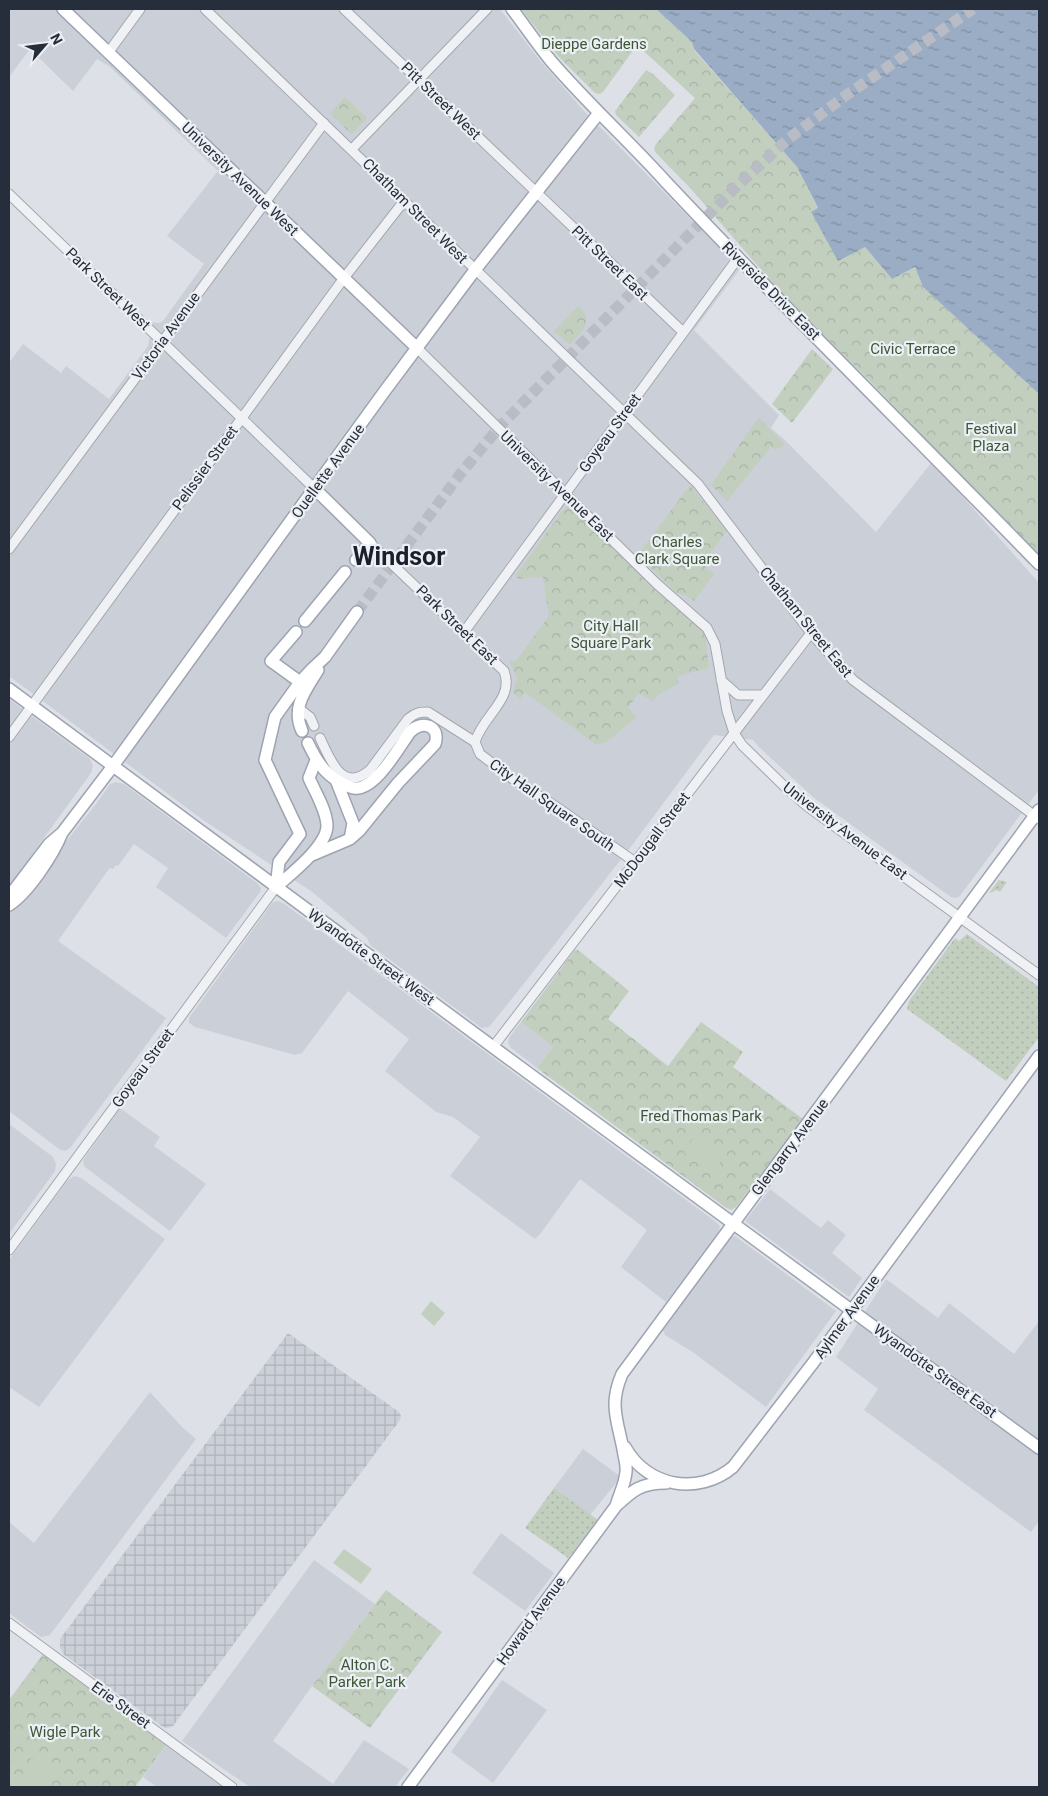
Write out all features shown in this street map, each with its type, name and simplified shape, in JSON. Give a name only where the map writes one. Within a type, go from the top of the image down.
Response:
[{"type":"main road","name":"University Avenue West","points":[[62,9],[417,348]]},
{"type":"main road","name":"Riverside Drive East","points":[[512,9],[550,60],[599,113],[738,258],[943,464],[1039,564]]},
{"type":"main road","name":"Ouellette Avenue","points":[[9,900],[11,894],[49,844],[62,833],[113,766],[475,270],[599,113]]},
{"type":"main road","name":"Park Street East","points":[[315,489],[370,543]]},
{"type":"main road","points":[[356,560],[370,543]]},
{"type":"main road","points":[[305,621],[345,572]]},
{"type":"main road","points":[[302,731],[298,721],[298,708],[301,699],[325,657],[357,612]]},
{"type":"main road","points":[[296,632],[271,661],[300,682]]},
{"type":"main road","points":[[276,887],[279,862],[300,834],[265,760],[275,717],[300,682],[325,657]]},
{"type":"main road","name":"Wyandotte Street West","points":[[9,689],[733,1224]]},
{"type":"main road","points":[[308,743],[316,760],[336,780],[354,788],[367,786],[377,778],[417,726],[426,725],[432,728],[436,734],[435,744],[398,783],[364,826],[350,838],[312,855]]},
{"type":"main road","points":[[276,887],[312,855],[327,831],[325,816],[309,778],[316,760]]},
{"type":"main road","points":[[336,780],[353,822],[350,838]]},
{"type":"main road","name":"Glengarry Avenue","points":[[616,1506],[626,1473],[621,1439],[616,1425],[615,1397],[622,1374],[960,916],[1038,815]]},
{"type":"main road","name":"Ouellette Avenue","points":[[9,905],[18,899],[56,850],[62,833]]},
{"type":"main road","name":"Aylmer Avenue","points":[[621,1439],[632,1459],[641,1468],[672,1483],[696,1484],[707,1482],[718,1478],[733,1468],[1039,1056]]},
{"type":"main road","name":"Wyandotte Street East","points":[[733,1224],[1039,1448]]},
{"type":"main road","name":"Howard Avenue","points":[[408,1787],[616,1506],[632,1491],[646,1484],[672,1483]]},
{"type":"street","points":[[108,53],[140,9]]},
{"type":"street","name":"Chatham Street West","points":[[205,9],[624,413]]},
{"type":"street","name":"Pitt Street West","points":[[344,9],[537,193]]},
{"type":"street","points":[[352,150],[487,9]]},
{"type":"street","name":"Victoria Avenue","points":[[9,549],[324,123]]},
{"type":"street","name":"Pitt Street East","points":[[537,193],[683,332]]},
{"type":"street","name":"Park Street West","points":[[9,194],[315,489]]},
{"type":"street","name":"Pelissier Street","points":[[9,737],[344,278],[404,201]]},
{"type":"street","name":"Goyeau Street","points":[[464,632],[738,258]]},
{"type":"street","name":"University Avenue East","points":[[417,348],[657,584],[707,628],[715,644],[727,711],[734,733],[742,745],[784,787],[807,806],[1039,975]]},
{"type":"street","name":"Chatham Street East","points":[[624,413],[698,484],[811,634],[853,680],[1038,815]]},
{"type":"street","name":"Park Street East","points":[[370,543],[504,671],[508,680],[506,693],[480,728],[475,742]]},
{"type":"street","name":"McDougall Street","points":[[493,1047],[811,634]]},
{"type":"street","points":[[721,680],[738,695],[763,695]]},
{"type":"street","points":[[298,708],[310,717],[314,726]]},
{"type":"street","points":[[320,738],[334,766],[343,776],[352,779],[364,775],[370,770],[408,719],[420,712],[428,712],[475,742]]},
{"type":"street","name":"City Hall Square South","points":[[475,742],[480,754],[513,779],[558,808],[634,862]]},
{"type":"street","name":"Goyeau Street","points":[[9,1250],[276,887]]},
{"type":"street","name":"Erie Street","points":[[9,1623],[232,1787]]},
{"type":"shaded area","points":[[9,9],[500,9],[538,58],[584,111],[740,269],[694,330],[779,415],[771,428],[876,532],[932,462],[1039,583],[1039,790],[959,897],[951,897],[813,797],[753,740],[714,735],[633,844],[522,986],[489,1027],[482,1028],[370,945],[367,938],[311,891],[203,820],[9,676],[9,363],[23,344],[61,373],[66,366],[109,399],[148,346],[153,322],[159,323],[163,321],[204,264],[167,236],[218,171],[109,66],[97,59],[73,91],[30,49],[9,77]]},
{"type":"shaded area","points":[[9,699],[89,758],[93,765],[91,773],[9,886]]},
{"type":"shaded area","points":[[116,782],[124,784],[257,883],[261,888],[226,938],[156,887],[168,868],[134,844],[118,866],[116,865],[113,869],[110,868],[108,870],[58,941],[166,1018],[70,1148],[65,1151],[59,1149],[9,1111],[9,913],[110,784]]},
{"type":"shaded area","points":[[277,901],[283,903],[720,1226],[718,1234],[666,1302],[621,1267],[647,1230],[580,1179],[535,1239],[450,1176],[480,1137],[453,1117],[436,1112],[385,1071],[409,1039],[348,991],[302,1053],[295,1055],[195,1027],[189,1023],[189,1018],[272,903]]},
{"type":"shaded area","points":[[521,1022],[553,1047],[537,1068],[510,1047],[508,1043],[509,1038]]},
{"type":"shaded area","points":[[120,1108],[160,1137],[154,1146],[206,1184],[170,1231],[85,1167],[83,1163]]},
{"type":"shaded area","points":[[9,1124],[53,1157],[56,1164],[55,1171],[9,1234]]},
{"type":"shaded area","points":[[74,1176],[81,1178],[165,1239],[39,1407],[9,1387],[9,1260],[67,1181]]},
{"type":"shaded area","points":[[770,1189],[821,1228],[828,1220],[846,1235],[832,1253],[862,1278],[849,1297],[745,1221]]},
{"type":"shaded area","points":[[735,1236],[836,1311],[766,1407],[694,1353],[665,1335],[663,1330],[664,1324],[729,1237]]},
{"type":"shaded area","points":[[886,1279],[938,1318],[949,1303],[1014,1354],[1039,1321],[1039,1521],[1031,1532],[864,1410],[878,1389],[836,1357]]},
{"type":"shaded area","points":[[288,1333],[399,1412],[400,1420],[173,1726],[163,1727],[63,1654],[60,1647],[60,1639]]},
{"type":"shaded area","points":[[150,1392],[182,1427],[196,1439],[50,1635],[41,1637],[9,1613],[9,1522],[34,1543]]},
{"type":"shaded area","points":[[583,1449],[621,1477],[590,1515],[554,1488]]},
{"type":"shaded area","points":[[501,1533],[554,1573],[525,1611],[472,1573]]},
{"type":"shaded area","points":[[314,1560],[375,1604],[312,1686],[273,1741],[333,1784],[364,1740],[409,1769],[395,1787],[250,1787],[182,1741]]},
{"type":"shaded area","points":[[502,1680],[547,1710],[493,1783],[451,1752]]},
{"type":"shaded area","points":[[169,1741],[232,1787],[157,1787],[143,1777]]},
{"type":"green space","name":"Civic Terrace","points":[[521,9],[656,9],[692,42],[694,50],[797,167],[818,209],[811,212],[838,260],[865,247],[892,279],[915,267],[923,287],[1039,394],[1039,557],[869,380],[783,295],[691,189],[656,153],[654,149],[656,144],[695,98],[637,45],[603,92],[600,94],[595,93],[558,56]]},
{"type":"green space","points":[[646,70],[653,74],[675,95],[639,137],[616,115],[615,111]]},
{"type":"green space","points":[[345,97],[367,118],[353,133],[350,133],[330,113]]},
{"type":"green space","points":[[578,306],[586,316],[585,326],[570,345],[554,331]]},
{"type":"green space","points":[[812,349],[833,369],[792,423],[772,404]]},
{"type":"green space","points":[[759,417],[784,444],[781,448],[774,449],[771,447],[727,501],[711,485]]},
{"type":"green space","name":"Charles Clark Square","points":[[690,485],[727,531],[702,564],[714,574],[694,601],[685,595],[677,593],[638,555]]},
{"type":"green space","name":"City Hall Square Park","points":[[569,506],[575,508],[700,627],[705,634],[709,668],[677,676],[678,684],[661,693],[652,701],[639,693],[628,708],[637,717],[605,743],[595,744],[525,692],[520,699],[513,692],[517,678],[509,661],[516,661],[549,616],[543,577],[518,579],[516,575],[563,510]]},
{"type":"green space","points":[[999,880],[1007,882],[1000,892],[997,890],[989,893]]},
{"type":"green space","points":[[967,934],[1039,987],[1039,1037],[1006,1081],[907,1009],[909,1001],[955,938],[959,941]]},
{"type":"green space","name":"Fred Thomas Park","points":[[575,950],[578,950],[629,991],[608,1019],[668,1066],[701,1022],[743,1052],[733,1067],[803,1119],[736,1207],[731,1210],[725,1207],[537,1068],[553,1047],[521,1022]]},
{"type":"green space","points":[[693,1138],[724,1156],[715,1171],[684,1153]]},
{"type":"green space","points":[[431,1301],[445,1313],[434,1326],[421,1314]]},
{"type":"green space","points":[[554,1488],[598,1520],[568,1558],[525,1528]]},
{"type":"green space","points":[[344,1549],[372,1569],[361,1584],[333,1563]]},
{"type":"green space","name":"Alton C. Parker Park","points":[[386,1590],[442,1632],[370,1728],[312,1686]]},
{"type":"green space","name":"Wigle Park","points":[[46,1650],[169,1741],[135,1787],[9,1787],[9,1700]]},
{"type":"green space","points":[[31,1758],[53,1766],[46,1787],[21,1787]]},
{"type":"water","points":[[656,9],[1039,9],[1039,394],[923,287],[915,267],[892,279],[865,247],[838,261],[811,212],[818,208],[797,167],[694,49],[692,42]]},
{"type":"tunnel","points":[[357,612],[461,473],[501,425],[735,188],[787,140],[845,96],[973,9]]},
{"type":"district","name":"Windsor","points":[[399,556]]},
{"type":"park label","name":"Dieppe Gardens","points":[[594,44]]},
{"type":"park label","name":"Festival Plaza","points":[[991,438]]}]
